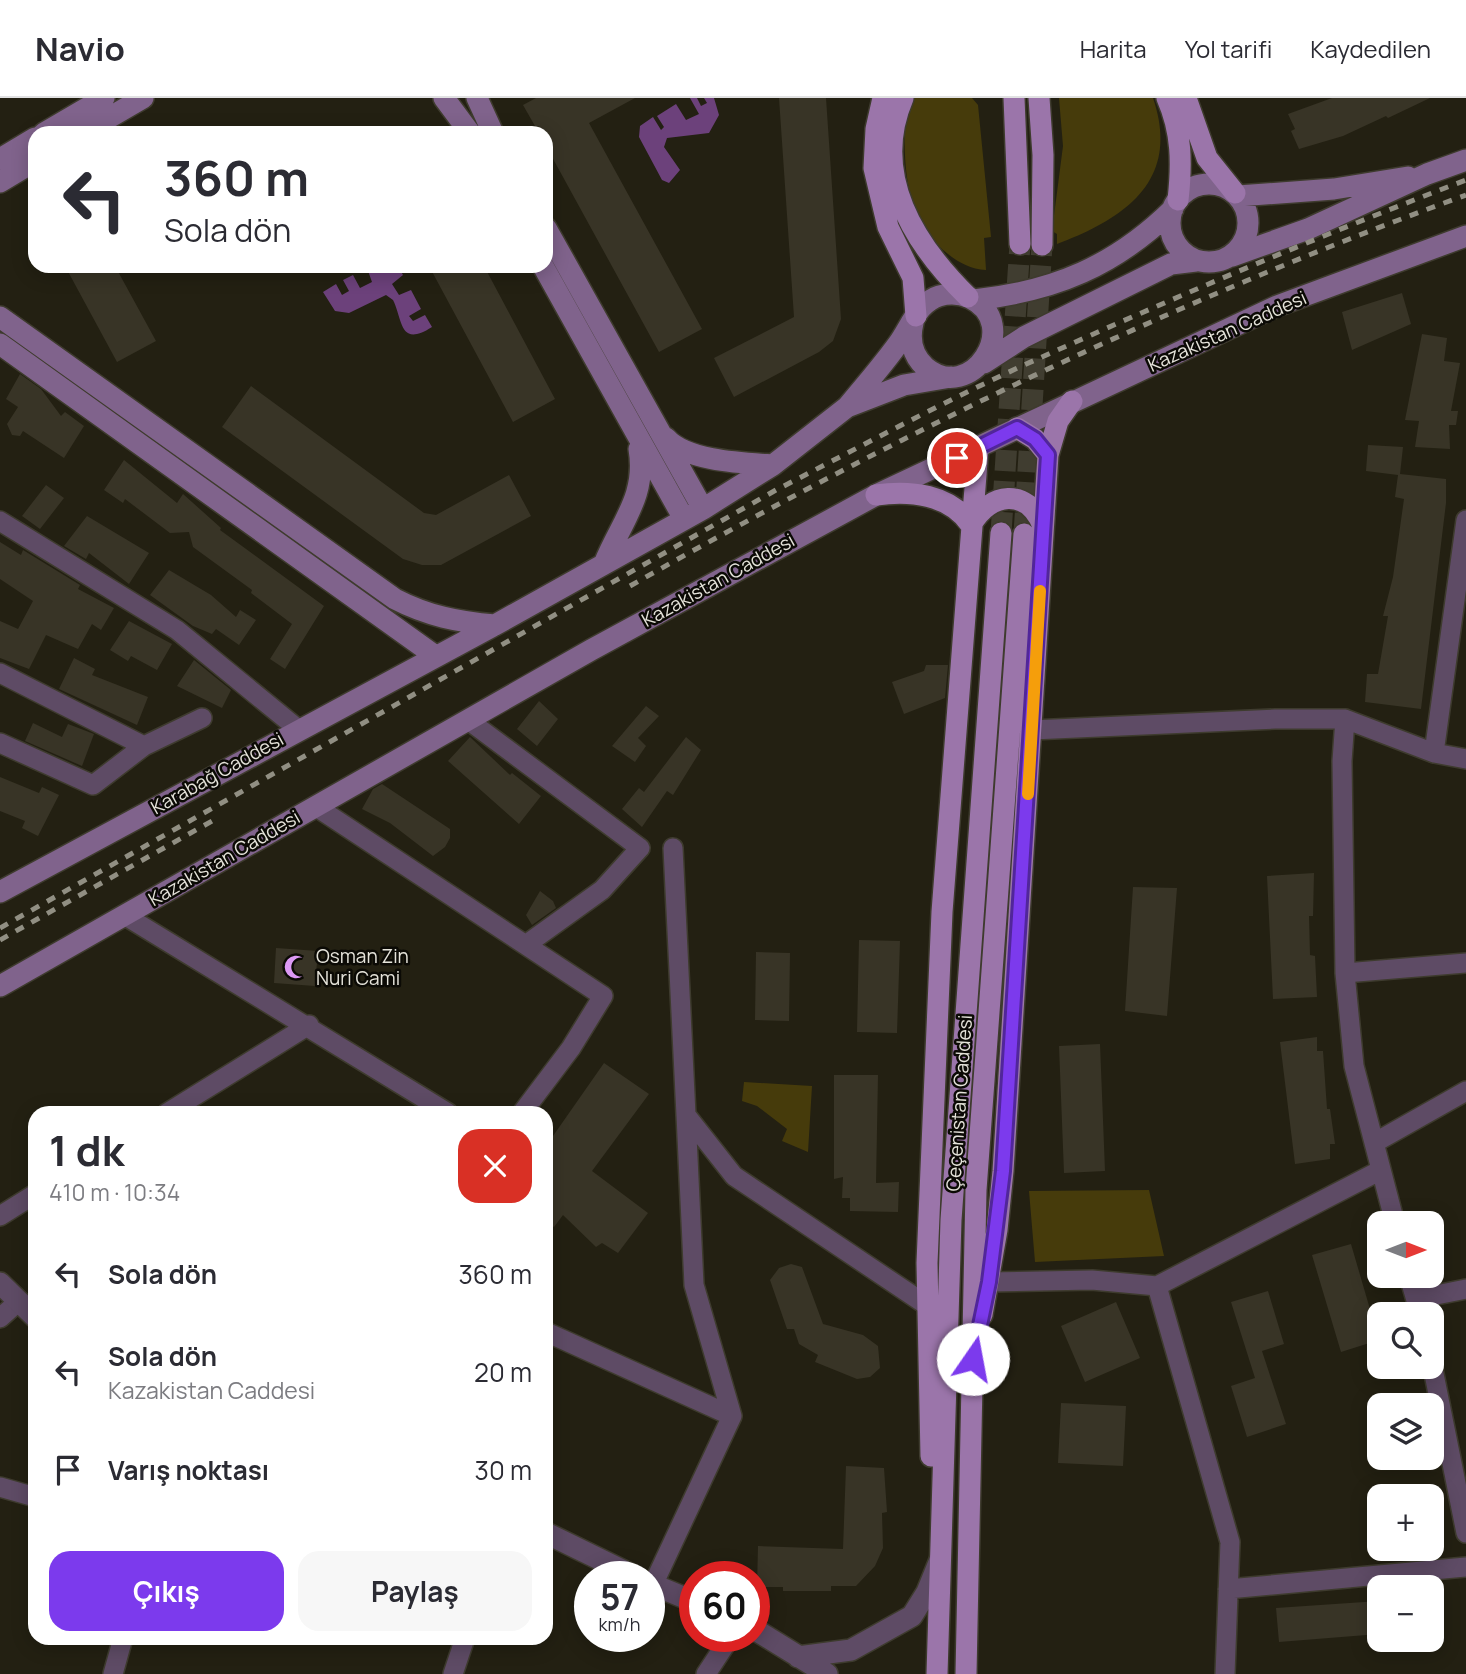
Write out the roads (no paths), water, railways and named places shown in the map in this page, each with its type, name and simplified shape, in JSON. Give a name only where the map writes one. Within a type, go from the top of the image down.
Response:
[{"type":"main road","points":[[56,126],[104,98]]},
{"type":"main road","points":[[95,126],[143,98]]},
{"type":"main road","points":[[444,98],[465,126]]},
{"type":"main road","points":[[477,98],[491,126]]},
{"type":"main road","points":[[883,98],[876,129],[874,169],[888,227],[913,278],[914,319],[911,341],[918,359],[932,372],[951,377]]},
{"type":"main road","points":[[904,98],[894,125],[892,146],[898,200],[921,243],[988,315],[993,328],[991,349],[980,366]]},
{"type":"main road","points":[[999,98],[1009,118],[1018,154]]},
{"type":"main road","points":[[1014,98],[1020,244]]},
{"type":"main road","points":[[1038,98],[1043,156],[1042,245]]},
{"type":"main road","points":[[1043,156],[1051,98]]},
{"type":"main road","points":[[1167,98],[1178,129],[1182,158],[1170,226],[1172,237],[1186,255],[1196,261]]},
{"type":"main road","points":[[1186,98],[1207,158],[1247,210],[1248,231],[1239,249],[1232,256]]},
{"type":"main road","points":[[0,159],[28,142]]},
{"type":"main road","points":[[847,407],[904,385],[966,374],[1024,337],[1171,264],[1220,261],[1353,210],[1427,174],[1466,160]]},
{"type":"main road","points":[[0,182],[28,165]]},
{"type":"main road","points":[[847,407],[925,304],[938,296],[971,299],[1014,295],[1074,276],[1127,250],[1191,188],[1202,184],[1226,187],[1237,195],[1334,189],[1427,174]]},
{"type":"main road","name":"Kazakistan Caddesi","points":[[0,986],[759,556],[876,495],[1277,306],[1466,236]]},
{"type":"main road","points":[[553,241],[703,509]]},
{"type":"main road","points":[[547,273],[684,519]]},
{"type":"main road","points":[[0,317],[395,599],[422,613],[450,621],[495,625]]},
{"type":"main road","points":[[0,344],[434,655]]},
{"type":"main road","points":[[604,377],[623,366]]},
{"type":"main road","points":[[973,1359],[989,1282],[1003,1171],[1032,730],[1034,530],[1048,455],[1058,421],[1072,401]]},
{"type":"main road","name":"Karabağ Caddesi","points":[[0,892],[434,655],[495,625],[703,509],[773,465],[847,407]]},
{"type":"main road","points":[[657,427],[675,448],[687,452],[736,462],[773,465]]},
{"type":"main road","points":[[1017,428],[1035,439],[1048,455]]},
{"type":"main road","points":[[604,564],[635,498],[643,473],[638,440]]},
{"type":"main road","points":[[941,1558],[932,1487],[927,1263],[942,912],[978,449]]},
{"type":"main road","points":[[876,495],[905,493],[934,498],[956,508],[971,525]]},
{"type":"main road","points":[[971,525],[993,501],[1009,499],[1030,506],[1034,530]]},
{"type":"main road","name":"Çeçenistan Caddesi","points":[[966,1674],[976,1190],[1034,530]]},
{"type":"main road","name":"Çeçenistan Caddesi","points":[[937,1674],[951,1220],[1000,533]]},
{"type":"street","points":[[1434,753],[1466,520]]},
{"type":"street","points":[[0,521],[177,630],[298,729]]},
{"type":"street","points":[[0,673],[144,746]]},
{"type":"street","points":[[0,743],[93,785],[144,746],[202,718]]},
{"type":"street","points":[[1345,719],[1342,761],[1345,973],[1354,1066],[1392,1211]]},
{"type":"street","points":[[1032,730],[1248,720],[1345,719],[1434,753],[1466,760]]},
{"type":"street","points":[[468,720],[640,848],[601,890],[527,944]]},
{"type":"street","points":[[314,806],[603,996],[571,1048],[527,1106]]},
{"type":"street","points":[[657,1561],[732,1416],[694,1285],[673,848]]},
{"type":"street","points":[[124,915],[309,1025],[436,1106]]},
{"type":"street","points":[[1345,973],[1466,963]]},
{"type":"street","points":[[178,1106],[309,1025]]},
{"type":"street","points":[[1374,1143],[1466,1091]]},
{"type":"street","points":[[686,1115],[734,1176],[928,1306]]},
{"type":"street","points":[[989,1282],[1092,1280],[1157,1286],[1381,1170]]},
{"type":"street","points":[[0,1216],[28,1199]]},
{"type":"street","points":[[0,1283],[28,1310]]},
{"type":"street","points":[[1157,1286],[1230,1542],[1225,1674]]},
{"type":"street","points":[[1431,1302],[1466,1289]]},
{"type":"street","points":[[0,1318],[19,1301]]},
{"type":"street","points":[[553,1335],[732,1416]]},
{"type":"street","points":[[1435,1379],[1466,1533]]},
{"type":"street","points":[[0,1487],[28,1495]]},
{"type":"street","points":[[553,1536],[603,1561]]},
{"type":"street","points":[[798,1657],[851,1650],[912,1616],[927,1592],[941,1558]]},
{"type":"street","points":[[1228,1589],[1466,1567]]},
{"type":"street","points":[[770,1639],[827,1674]]},
{"type":"street","points":[[113,1674],[121,1645]]},
{"type":"street","points":[[453,1674],[463,1645]]},
{"type":"street","points":[[706,1674],[720,1652]]},
{"type":"tunnel","points":[[1001,533],[1020,244]]},
{"type":"tunnel","points":[[1024,534],[1042,245]]},
{"type":"railway","points":[[0,928],[776,490],[899,426],[1132,317],[1298,246],[1466,180]]},
{"type":"railway","points":[[630,586],[833,476],[1040,373],[1251,279],[1466,195]]},
{"type":"railway","points":[[0,940],[212,821]]},
{"type":"place","name":"Osman Zin Nuri Cami","points":[[296,967]]}]
